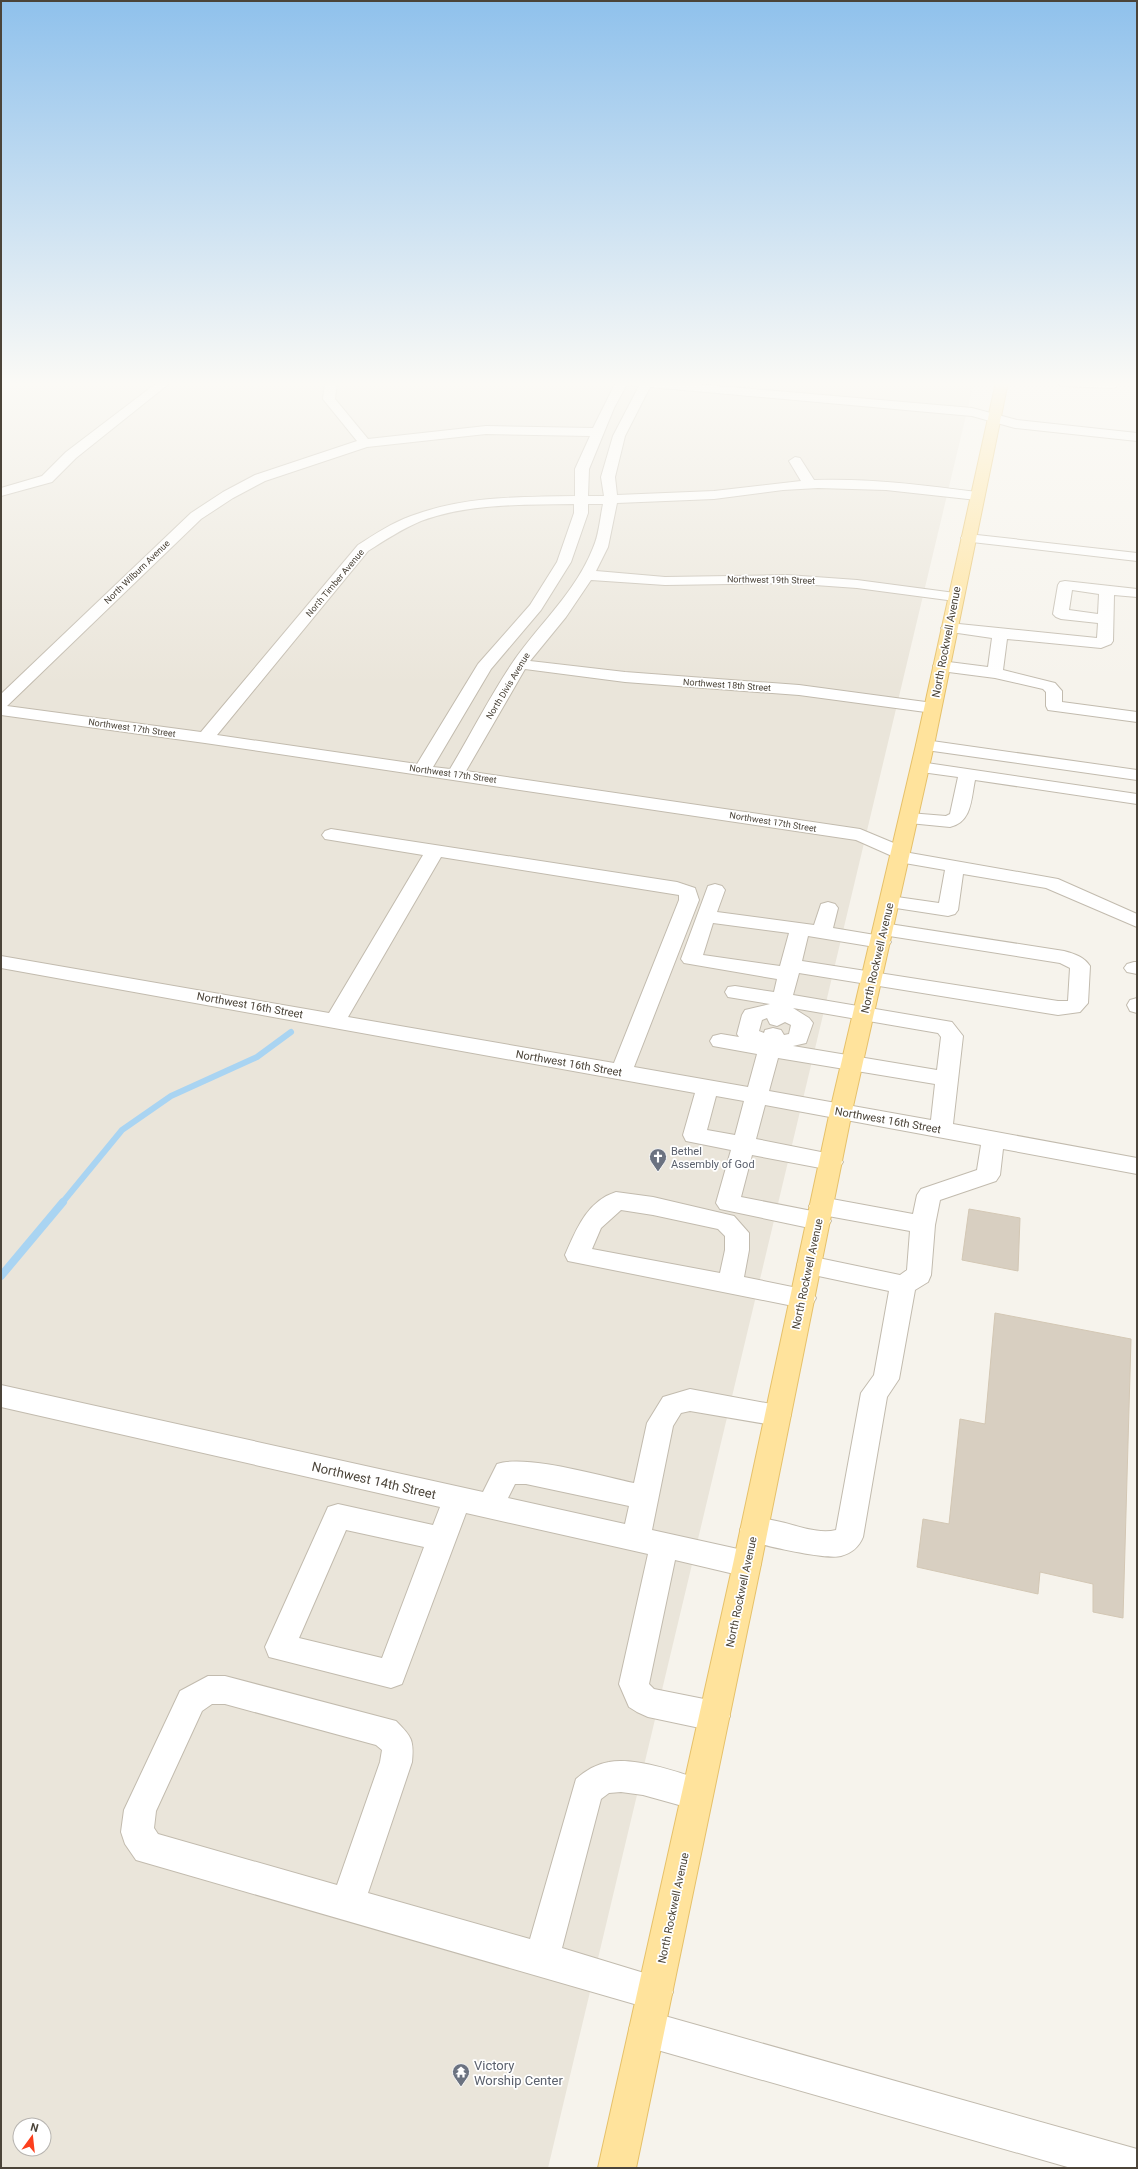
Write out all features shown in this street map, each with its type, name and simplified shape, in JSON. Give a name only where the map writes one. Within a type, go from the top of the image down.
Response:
[{"type":"main road","name":"North Rockwell Avenue","points":[[617,2168],[747,1564],[841,1111],[901,855],[980,483]]},
{"type":"street","points":[[1,492],[33,483]]},
{"type":"street","name":"North Wilburn Avenue","points":[[1,703],[196,516],[228,495],[250,483]]},
{"type":"street","points":[[423,770],[484,668],[536,607],[564,562],[581,513],[582,483]]},
{"type":"street","name":"North Divis Avenue","points":[[456,774],[520,664],[532,647],[562,614],[587,575],[601,547],[611,499],[609,483]]},
{"type":"street","name":"North Timber Avenue","points":[[206,738],[363,548],[385,532],[422,514],[457,506],[507,501],[720,495],[810,484],[878,484],[977,496]]},
{"type":"street","points":[[968,538],[1137,557]]},
{"type":"street","name":"Northwest 19th Street","points":[[587,575],[665,581],[787,579],[857,584],[955,597]]},
{"type":"street","points":[[1106,619],[1061,614],[1065,585],[1137,593]]},
{"type":"street","points":[[949,628],[1101,643],[1105,641],[1107,590]]},
{"type":"street","points":[[995,673],[1000,634]]},
{"type":"street","name":"Northwest 18th Street","points":[[520,664],[625,677],[799,690],[933,708]]},
{"type":"street","points":[[941,666],[995,673],[1049,686],[1054,691],[1054,706],[1137,717]]},
{"type":"street","name":"Northwest 17th Street","points":[[1,710],[456,774],[860,835],[901,855],[1051,883],[1137,921]]},
{"type":"street","points":[[925,745],[1137,775]]},
{"type":"street","points":[[920,767],[1045,784],[1137,800]]},
{"type":"street","points":[[909,818],[950,822],[959,816],[968,774]]},
{"type":"street","points":[[331,835],[677,888],[688,892],[689,900],[621,1072]]},
{"type":"street","points":[[335,1021],[435,851]]},
{"type":"street","points":[[890,902],[948,910],[955,866]]},
{"type":"street","points":[[706,916],[822,933],[882,936],[1064,957],[1074,961],[1080,966],[1078,1003],[1072,1007],[1058,1008],[872,978],[691,959],[715,890]]},
{"type":"street","points":[[822,933],[828,908]]},
{"type":"street","points":[[800,929],[728,1203],[924,1225]]},
{"type":"street","name":"Northwest 16th Street","points":[[1,962],[708,1087],[1137,1166]]},
{"type":"street","points":[[735,992],[775,1026],[852,1064],[947,1079]]},
{"type":"street","points":[[721,1041],[775,1026],[864,1013],[936,1024],[950,1030],[952,1036],[941,1129]]},
{"type":"street","points":[[708,1087],[694,1134],[831,1162]]},
{"type":"street","points":[[809,1266],[903,1285],[919,1275],[924,1225],[929,1195],[988,1175],[992,1139]]},
{"type":"street","points":[[730,1284],[737,1250],[737,1234],[726,1222],[653,1206],[616,1201],[591,1223],[577,1255],[803,1298]]},
{"type":"street","points":[[754,1530],[816,1542],[839,1544],[849,1537],[874,1393],[886,1379],[903,1285]]},
{"type":"street","name":"Northwest 14th Street","points":[[1,1396],[747,1564]]},
{"type":"street","points":[[636,1539],[660,1423],[672,1405],[690,1400],[778,1415]]},
{"type":"street","points":[[490,1506],[507,1472],[526,1472],[644,1497]]},
{"type":"street","points":[[442,1539],[338,1516],[280,1647],[391,1674],[442,1539],[457,1499]]},
{"type":"street","points":[[664,1545],[634,1684],[640,1697],[648,1702],[714,1716]]},
{"type":"street","points":[[347,1904],[396,1762],[398,1745],[385,1732],[225,1690],[208,1690],[191,1701],[140,1810],[138,1832],[148,1848],[655,1992]]},
{"type":"street","points":[[542,1960],[588,1790],[598,1781],[612,1777],[628,1777],[697,1794]]},
{"type":"street","points":[[647,2029],[1137,2168]]},
{"type":"shaded area","points":[[1,483],[950,483],[548,2168],[1,2168]]},
{"type":"building","points":[[969,1209],[1020,1218],[1018,1271],[962,1260]]},
{"type":"building","points":[[995,1313],[1131,1339],[1123,1618],[1093,1612],[1093,1584],[1040,1572],[1038,1594],[917,1567],[923,1519],[949,1524],[960,1419],[985,1424]]},
{"type":"waterway","points":[[62,1203],[122,1130],[171,1096],[257,1057],[291,1032]]},
{"type":"waterway","points":[[1,1276],[63,1202]]},
{"type":"place","name":"Bethel Assembly of God","points":[[658,1172]]},
{"type":"place","name":"Victory Worship Center","points":[[461,2087]]}]
